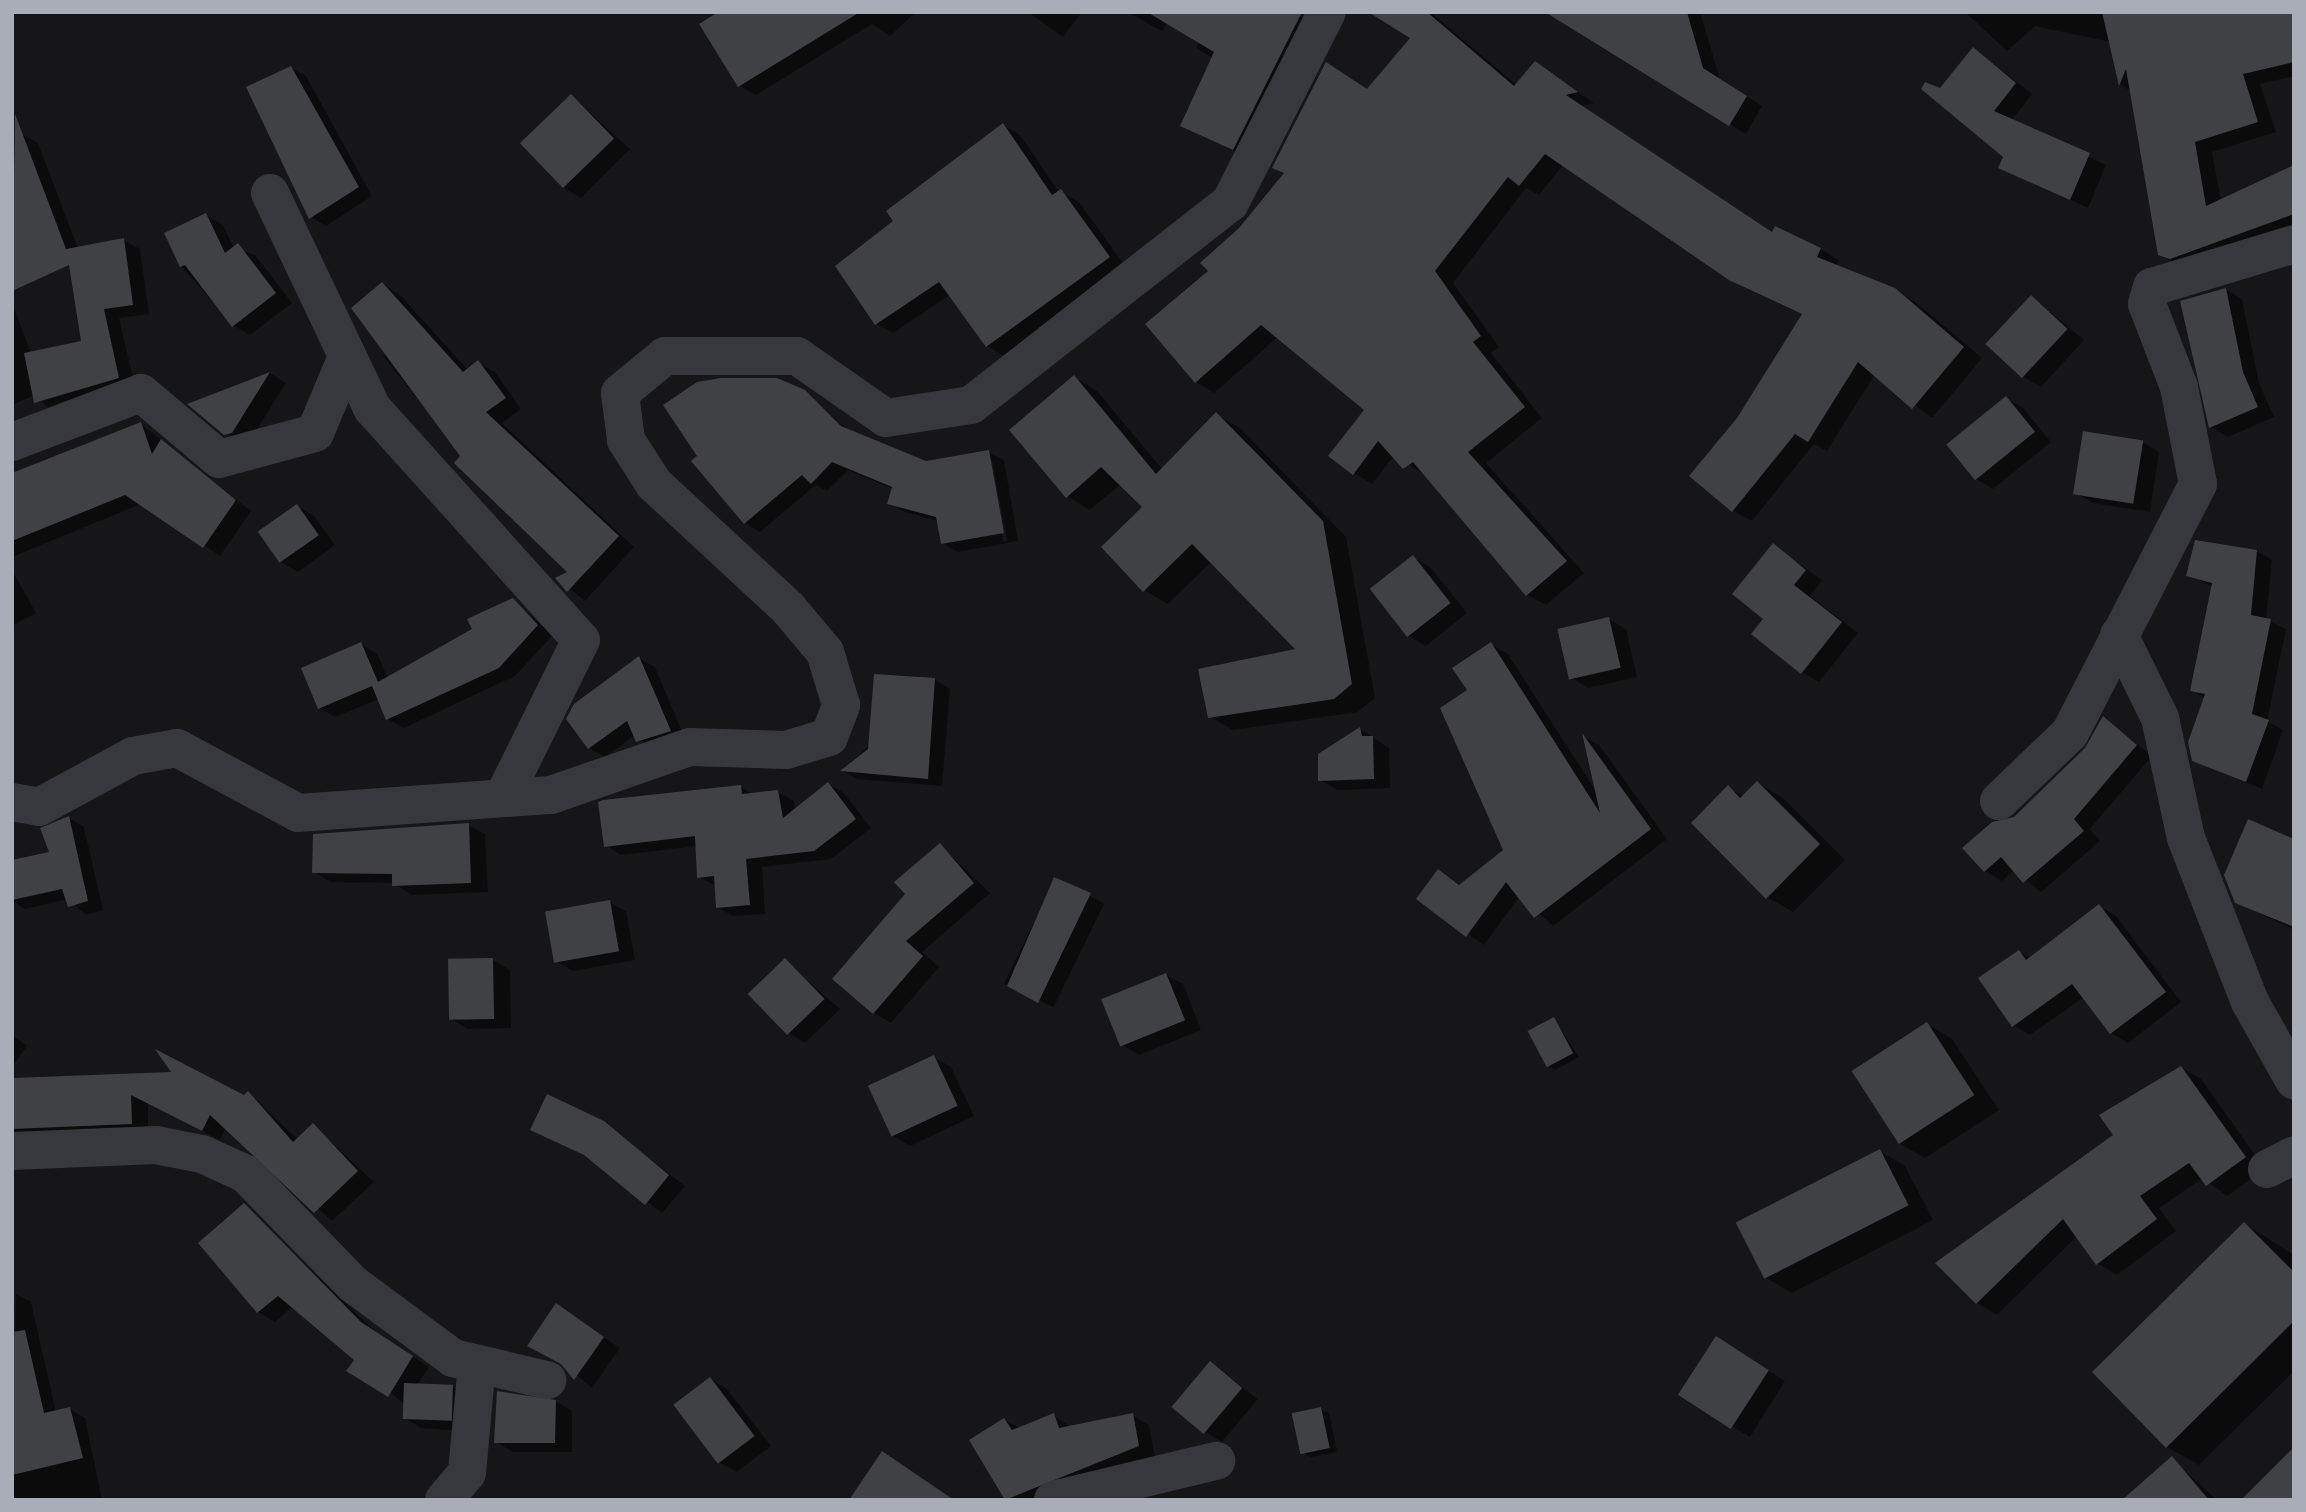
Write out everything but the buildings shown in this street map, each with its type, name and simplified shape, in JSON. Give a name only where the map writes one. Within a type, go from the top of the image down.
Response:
[{"type":"street","points":[[12,802],[39,807],[133,756],[177,748],[298,813],[551,795],[691,747],[786,750],[829,737],[841,705],[825,652],[788,608],[654,484],[626,440],[620,393],[665,356],[797,356],[886,418],[971,405],[1230,203],[1327,12]]},
{"type":"street","points":[[270,193],[372,408],[581,640],[503,799]]},
{"type":"street","points":[[1999,801],[2070,733],[2199,484],[2179,387],[2147,304],[2152,287],[2294,244]]},
{"type":"street","points":[[12,442],[141,393],[219,459],[315,433],[347,357]]},
{"type":"street","points":[[2119,635],[2160,718],[2186,838],[2250,1002],[2294,1080]]},
{"type":"street","points":[[12,1151],[156,1145],[202,1154],[246,1174],[292,1227],[415,1333],[453,1358],[547,1380]]},
{"type":"street","points":[[444,1500],[467,1473],[477,1364]]},
{"type":"street","points":[[1053,1500],[1216,1461]]}]
